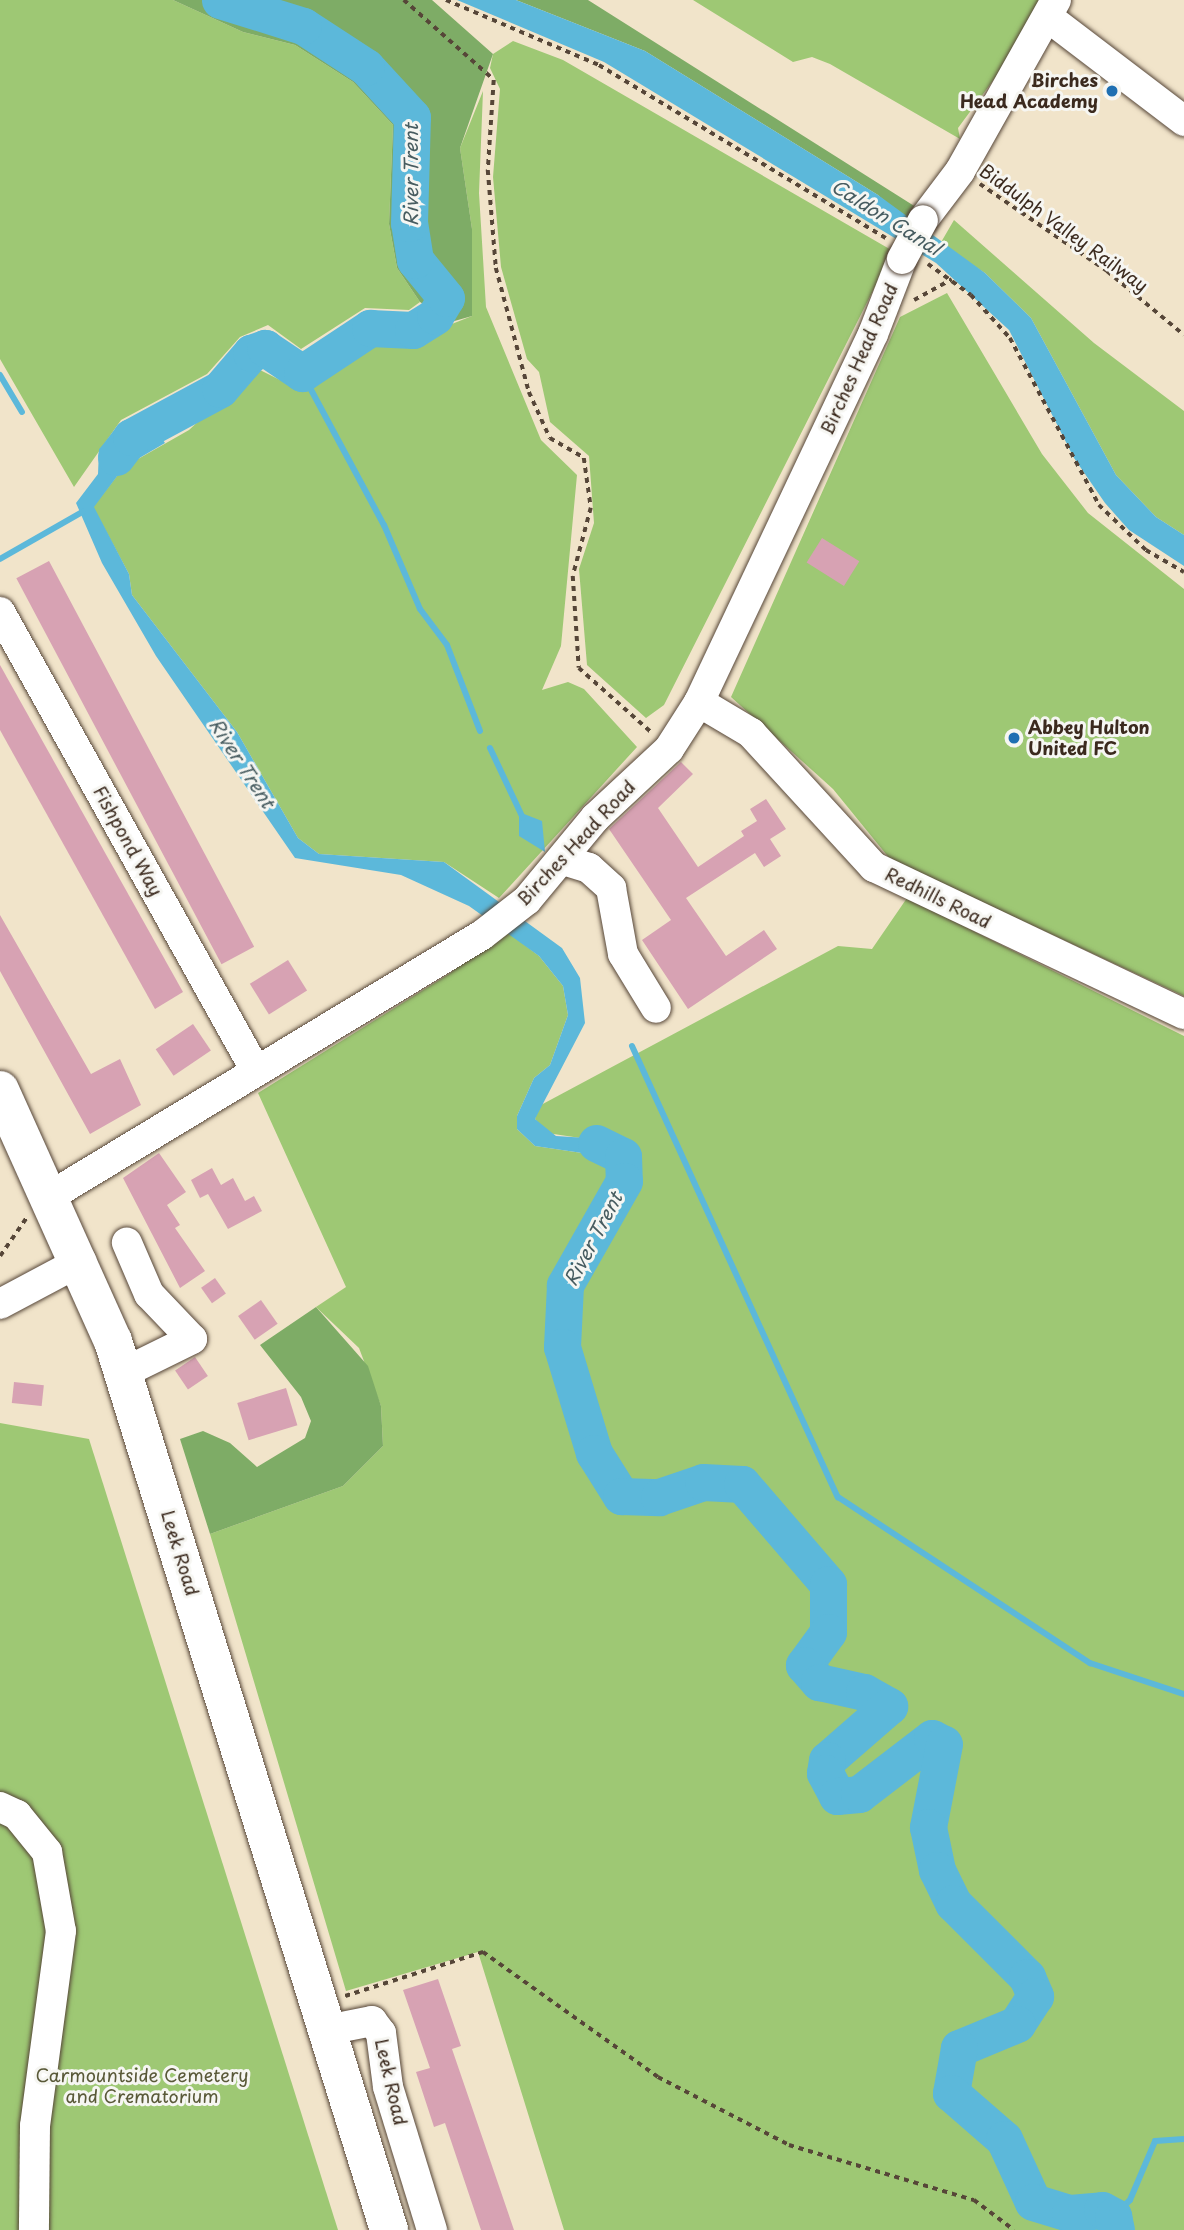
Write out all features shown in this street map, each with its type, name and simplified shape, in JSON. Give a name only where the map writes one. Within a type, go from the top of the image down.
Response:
[{"type":"main road","name":"Leek Road","points":[[0,1090],[37,1199],[81,1261],[124,1373],[389,2230]]},
{"type":"street","points":[[960,171],[1053,9],[1184,121]]},
{"type":"street","name":"Birches Head Road","points":[[37,1199],[482,935],[527,900],[563,860],[595,818],[669,748],[699,702],[873,334],[905,253],[923,220],[960,171]]},
{"type":"street","name":"Fishpond Way","points":[[0,612],[256,1071]]},
{"type":"street","name":"Redhills Road","points":[[699,702],[751,733],[874,867],[1184,1014]]},
{"type":"street","points":[[563,860],[589,869],[611,887],[623,954],[656,1008]]},
{"type":"street","points":[[124,1373],[192,1339],[149,1294],[127,1243]]},
{"type":"street","points":[[0,1304],[81,1261]]},
{"type":"street","points":[[0,1807],[17,1815],[47,1852],[61,1931],[35,2126],[34,2230]]},
{"type":"street","name":"Leek Road","points":[[323,2017],[372,2021],[382,2033],[388,2087],[432,2230]]},
{"type":"path","points":[[404,0],[494,80],[488,170],[496,268],[529,392],[550,438],[584,458],[591,508],[573,576],[579,667],[669,748]]},
{"type":"path","points":[[446,0],[599,65],[971,295],[1010,338],[1072,463],[1106,513],[1146,550],[1184,572]]},
{"type":"path","name":"Biddulph Valley Railway","points":[[960,171],[1107,271],[1184,335]]},
{"type":"path","points":[[0,1256],[37,1199]]},
{"type":"path","points":[[323,2017],[483,1952],[658,2077],[789,2145],[974,2200],[1014,2230]]},
{"type":"green space","points":[[0,0],[173,0],[243,32],[295,45],[353,82],[393,125],[389,224],[397,268],[420,302],[409,310],[365,308],[301,349],[268,325],[240,337],[207,374],[121,420],[74,487],[0,359]]},
{"type":"green space","points":[[173,0],[432,0],[493,54],[460,148],[472,229],[472,316],[451,322],[420,302],[397,268],[389,224],[393,125],[353,82],[295,45],[243,32]]},
{"type":"green space","points":[[516,0],[588,0],[919,209],[911,224],[878,195],[645,51]]},
{"type":"green space","points":[[693,0],[1043,0],[1023,40],[958,128],[960,139],[830,64],[812,57],[793,62]]},
{"type":"green space","points":[[513,41],[563,60],[893,251],[664,705],[646,718],[587,665],[579,569],[594,523],[589,456],[550,422],[539,372],[527,359],[501,267],[493,177],[500,89],[490,68],[493,54]]},
{"type":"green space","points":[[483,91],[479,193],[486,307],[541,440],[577,475],[561,646],[542,690],[568,682],[584,689],[637,747],[499,898],[444,862],[319,854],[298,838],[237,732],[132,595],[129,574],[93,507],[124,467],[189,430],[256,368],[280,380],[313,379],[357,349],[404,343],[472,316],[472,229],[460,148]]},
{"type":"green space","points":[[954,220],[1094,343],[1184,411],[1184,535],[1156,517],[1116,475],[1031,318],[985,273],[940,244]]},
{"type":"green space","points":[[947,293],[1042,454],[1088,513],[1184,589],[1184,996],[890,859],[833,789],[731,697],[900,317]]},
{"type":"green space","points":[[907,898],[1184,1036],[1184,2230],[564,2230],[478,1952],[346,1991],[210,1534],[343,1486],[383,1446],[381,1406],[359,1348],[316,1307],[346,1287],[258,1093],[449,974],[505,930],[539,956],[563,986],[568,1015],[550,1065],[534,1078],[517,1116],[517,1129],[535,1146],[609,1157],[616,1175],[638,1168],[627,1145],[547,1133],[535,1119],[539,1106],[838,946],[872,949]]},
{"type":"green space","points":[[316,1307],[368,1366],[381,1406],[383,1446],[343,1486],[210,1534],[180,1439],[203,1431],[230,1443],[257,1467],[305,1438],[311,1421],[301,1397],[260,1345]]},
{"type":"green space","name":"Carmountside Cemetery and Crematorium","points":[[0,1423],[89,1439],[338,2230],[0,2230]]},
{"type":"water","name":"Caldon Canal","points":[[457,0],[516,0],[645,51],[878,195],[985,273],[1031,318],[1116,475],[1156,517],[1184,535],[1184,566],[1129,530],[1105,503],[1074,458],[1009,330],[936,263],[604,62]]},
{"type":"water","points":[[151,423],[165,443],[124,467],[94,507],[129,574],[132,595],[237,732],[298,838],[319,854],[444,862],[562,948],[580,978],[585,1023],[535,1119],[556,1136],[618,1140],[634,1152],[638,1169],[616,1176],[609,1157],[535,1146],[517,1129],[517,1116],[534,1078],[550,1065],[568,1015],[563,986],[539,956],[469,906],[401,875],[295,858],[156,656],[102,563],[76,503],[98,474],[99,449],[111,437]]},
{"type":"water","points":[[519,812],[542,821],[545,852],[519,836]]},
{"type":"building","points":[[822,538],[859,561],[844,586],[807,563]]},
{"type":"building","points":[[49,561],[254,947],[221,964],[16,578]]},
{"type":"building","points":[[0,665],[183,992],[155,1009],[0,730]]},
{"type":"building","points":[[681,762],[693,774],[658,808],[698,867],[744,836],[741,831],[757,821],[750,809],[766,799],[786,829],[770,839],[781,856],[764,867],[755,853],[686,898],[726,956],[764,930],[777,949],[688,1009],[642,940],[671,920],[609,829]]},
{"type":"building","points":[[0,915],[91,1074],[120,1059],[141,1105],[90,1134],[0,971]]},
{"type":"building","points":[[288,960],[307,991],[269,1014],[250,984]]},
{"type":"building","points":[[193,1024],[211,1051],[174,1076],[156,1049]]},
{"type":"building","points":[[159,1153],[186,1192],[167,1205],[180,1225],[175,1228],[205,1271],[180,1288],[123,1178]]},
{"type":"building","points":[[212,1168],[221,1185],[233,1178],[245,1201],[254,1196],[262,1211],[228,1229],[208,1194],[200,1198],[191,1180]]},
{"type":"building","points":[[215,1278],[226,1294],[212,1303],[201,1288]]},
{"type":"building","points":[[261,1300],[278,1324],[255,1340],[238,1316]]},
{"type":"building","points":[[195,1357],[208,1376],[188,1389],[175,1370]]},
{"type":"building","points":[[14,1382],[44,1385],[42,1406],[12,1403]]},
{"type":"building","points":[[286,1388],[297,1425],[249,1440],[237,1403]]},
{"type":"building","points":[[438,1979],[461,2046],[452,2049],[514,2230],[481,2230],[445,2123],[434,2127],[416,2072],[430,2068],[403,1990]]},
{"type":"waterway","name":"River Trent","points":[[116,457],[131,437],[220,389],[251,353],[265,348],[302,373],[370,328],[413,330],[435,316],[446,298],[415,260],[409,223],[412,117],[366,67],[303,26],[220,0]]},
{"type":"waterway","points":[[302,373],[384,525],[420,609],[447,645],[480,731]]},
{"type":"waterway","points":[[0,375],[22,412]]},
{"type":"waterway","points":[[0,559],[82,512]]},
{"type":"waterway","points":[[490,748],[523,818]]},
{"type":"waterway","points":[[632,1046],[838,1497],[1090,1663],[1184,1694]]},
{"type":"waterway","name":"River Trent","points":[[596,1143],[623,1156],[624,1181],[565,1285],[562,1347],[594,1453],[621,1496],[659,1497],[703,1482],[742,1484],[828,1584],[828,1632],[804,1665],[819,1682],[864,1692],[889,1706],[827,1760],[825,1773],[837,1796],[859,1794],[932,1738],[944,1744],[928,1827],[937,1870],[953,1903],[1027,1977],[1035,1996],[1017,2024],[959,2048],[951,2093],[1004,2139],[1033,2202],[1070,2213],[1102,2210],[1113,2216],[1116,2230]]},
{"type":"waterway","points":[[1113,2216],[1130,2200],[1155,2141],[1184,2139]]},
{"type":"place","name":"Birches Head Academy","points":[[1112,91]]},
{"type":"place","name":"Abbey Hulton United FC","points":[[1014,738]]}]
